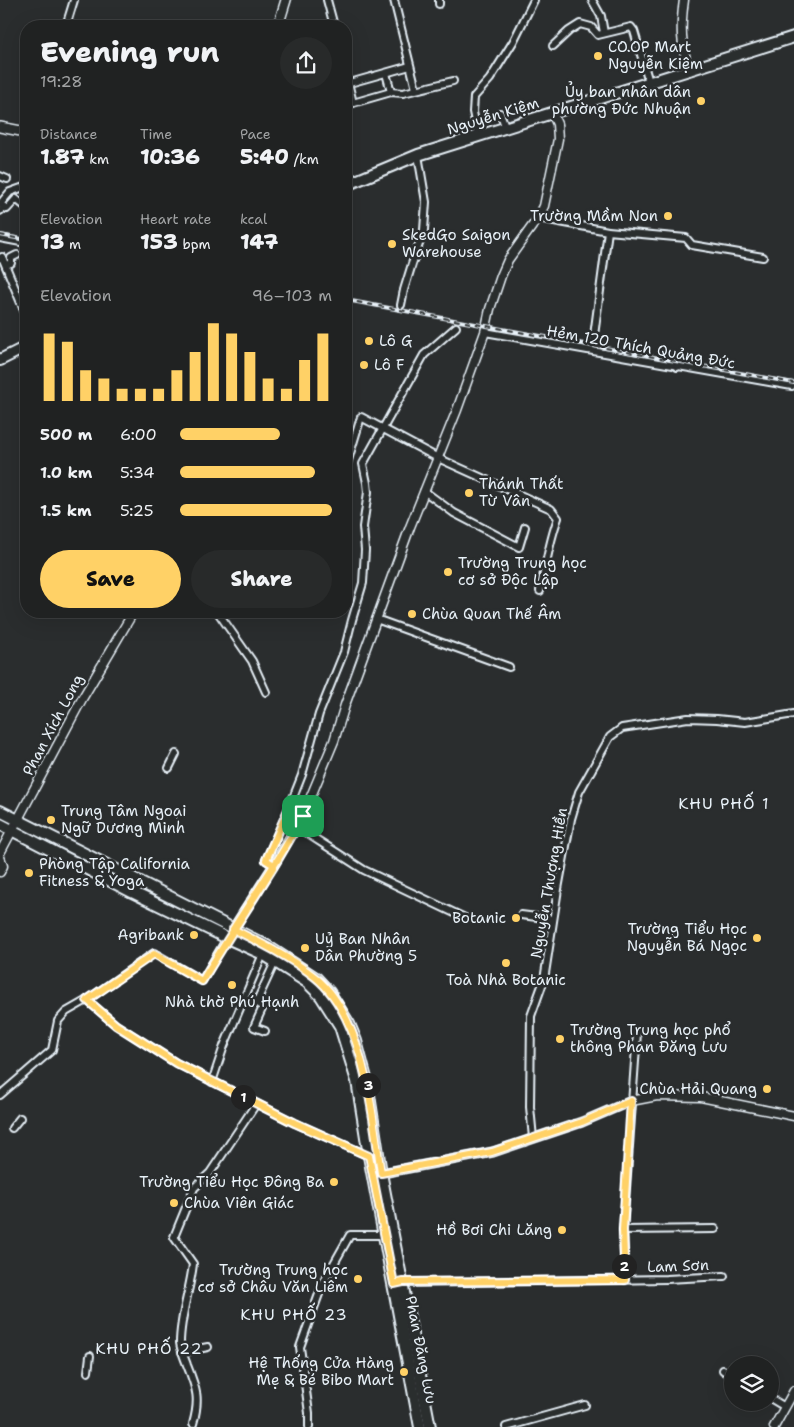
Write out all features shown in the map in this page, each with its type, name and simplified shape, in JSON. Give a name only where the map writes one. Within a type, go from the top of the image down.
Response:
[{"type":"main road","points":[[280,20],[286,0]]},
{"type":"main road","name":"Nguyễn Kiệm","points":[[352,182],[418,155],[794,37]]},
{"type":"main road","points":[[0,127],[20,131]]},
{"type":"main road","points":[[0,360],[20,350]]},
{"type":"main road","name":"Phan Đăng Lưu","points":[[0,811],[230,934],[307,982],[321,996],[340,1026],[357,1081],[398,1283],[430,1427]]},
{"type":"main road","name":"Phan Đăng Lưu","points":[[0,824],[12,832],[230,934],[267,946],[316,978],[339,1006],[356,1041],[367,1082],[373,1155]]},
{"type":"main road","name":"Phan Đăng Lưu","points":[[377,1174],[385,1235],[398,1283],[420,1427]]},
{"type":"street","points":[[68,20],[74,0]]},
{"type":"street","points":[[326,0],[332,20]]},
{"type":"street","points":[[394,0],[416,89]]},
{"type":"street","points":[[478,136],[473,112],[474,98],[495,71],[513,42],[534,0]]},
{"type":"street","points":[[592,0],[601,16],[604,33]]},
{"type":"street","points":[[684,0],[681,24],[689,71]]},
{"type":"street","points":[[553,46],[580,24],[590,26],[598,35],[631,27],[634,31],[649,82]]},
{"type":"street","points":[[352,83],[410,66]]},
{"type":"street","points":[[386,73],[391,92]]},
{"type":"street","points":[[352,103],[391,92],[403,93],[453,81]]},
{"type":"street","points":[[500,113],[506,128]]},
{"type":"street","points":[[0,1096],[52,1050],[58,1021],[66,1012],[87,1000],[154,954],[202,981],[297,827],[334,742],[381,603],[457,410],[508,260],[538,218],[544,206],[558,139],[557,124],[552,113]]},
{"type":"street","points":[[401,305],[404,290],[424,230],[426,202],[418,155]]},
{"type":"street","points":[[0,176],[7,179]]},
{"type":"street","points":[[20,188],[10,192],[0,204],[2,209],[7,209],[16,199],[20,203]]},
{"type":"street","points":[[538,218],[608,231],[686,238],[692,245],[763,257]]},
{"type":"street","points":[[593,343],[608,231]]},
{"type":"street","points":[[0,238],[20,242]]},
{"type":"street","points":[[6,265],[11,263],[11,258],[17,255]]},
{"type":"street","points":[[0,258],[2,257],[6,265],[20,300]]},
{"type":"street","points":[[274,865],[266,860],[302,775],[318,714],[344,652],[364,583],[365,550],[363,527],[368,483],[362,464],[424,354],[456,327]]},
{"type":"street","name":"Hẻm 120 Thích Quảng Đức","points":[[485,332],[792,386]]},
{"type":"street","points":[[677,366],[680,358]]},
{"type":"street","points":[[352,447],[361,417],[438,458],[551,509],[558,518],[550,538],[540,591]]},
{"type":"street","points":[[424,491],[454,513],[519,547],[525,527]]},
{"type":"street","name":"Phan Xích Long","points":[[0,853],[82,699],[130,618]]},
{"type":"street","points":[[222,618],[252,661],[266,692]]},
{"type":"street","points":[[376,618],[509,667]]},
{"type":"street","name":"Nguyễn Thượng Hiền","points":[[533,1138],[530,1107],[531,1016],[544,980],[568,836],[576,801],[579,792],[610,737],[622,728],[681,718],[717,718],[745,722],[794,714]]},
{"type":"street","points":[[169,768],[176,754]]},
{"type":"street","points":[[289,808],[303,816]]},
{"type":"street","points":[[297,827],[364,870],[465,918]]},
{"type":"street","points":[[279,832],[290,839]]},
{"type":"street","points":[[0,857],[3,866],[0,872]]},
{"type":"street","points":[[520,914],[554,920]]},
{"type":"street","points":[[212,1082],[224,1046],[263,954]]},
{"type":"street","points":[[265,1030],[254,1027],[263,1007],[256,1003],[275,962]]},
{"type":"street","points":[[87,1000],[116,1025],[176,1063],[295,1123],[373,1155]]},
{"type":"street","points":[[625,1280],[623,1230],[637,1033]]},
{"type":"street","points":[[377,1174],[474,1157],[582,1122],[631,1101],[657,1096],[701,1097],[794,1116]]},
{"type":"street","points":[[193,1424],[198,1407],[196,1388],[180,1345],[182,1314],[190,1286],[193,1264],[174,1237],[194,1188],[210,1173],[256,1104]]},
{"type":"street","points":[[12,1128],[20,1118]]},
{"type":"street","points":[[623,1230],[715,1229]]},
{"type":"street","points":[[310,1427],[300,1347],[323,1283],[350,1235],[385,1235]]},
{"type":"street","name":"Lam Sơn","points":[[398,1283],[625,1280],[724,1276]]},
{"type":"street","points":[[182,1352],[208,1347]]},
{"type":"street","points":[[88,1372],[90,1356]]},
{"type":"street","points":[[774,1427],[794,1391]]},
{"type":"street","points":[[779,1403],[785,1406]]},
{"type":"street","points":[[506,1427],[585,1405]]},
{"type":"railway","points":[[0,235],[20,239]]},
{"type":"railway","points":[[352,301],[794,383]]},
{"type":"place","name":"CO.OP Mart Nguyễn Kiệm","points":[[598,56]]},
{"type":"place","name":"Ủy ban nhân dân phường Đức Nhuận","points":[[701,101]]},
{"type":"place","name":"Trường Mầm Non","points":[[668,216]]},
{"type":"place","name":"SkedGo Saigon Warehouse","points":[[392,244]]},
{"type":"place","name":"Lô G","points":[[369,341]]},
{"type":"place","name":"Lô F","points":[[364,365]]},
{"type":"place","name":"Thánh Thất Từ Vân","points":[[469,493]]},
{"type":"place","name":"Trường Trung học cơ sở Độc Lập","points":[[448,572]]},
{"type":"place","name":"Chùa Quan Thế Âm","points":[[412,614]]},
{"type":"place","name":"Trung Tâm Ngoại Ngữ Dương Minh","points":[[51,820]]},
{"type":"place","name":"Phòng Tập California Fitness & Yoga","points":[[29,873]]},
{"type":"place","name":"Botanic","points":[[516,918]]},
{"type":"place","name":"Agribank","points":[[194,935]]},
{"type":"place","name":"Trường Tiểu Học Nguyễn Bá Ngọc","points":[[757,938]]},
{"type":"place","name":"Uỷ Ban Nhân Dân Phường 5","points":[[305,948]]},
{"type":"place","name":"Toà Nhà Botanic","points":[[506,963]]},
{"type":"place","name":"Nhà thờ Phú Hạnh","points":[[232,985]]},
{"type":"place","name":"Trường Trung học phổ thông Phan Đăng Lưu","points":[[560,1039]]},
{"type":"place","name":"Chùa Hải Quang","points":[[767,1089]]},
{"type":"place","name":"Trường Tiểu Học Đông Ba","points":[[334,1182]]},
{"type":"place","name":"Chùa Viên Giác","points":[[174,1203]]},
{"type":"place","name":"Hồ Bơi Chi Lăng","points":[[562,1230]]},
{"type":"place","name":"Trường Trung học cơ sở Châu Văn Liêm","points":[[358,1279]]},
{"type":"place","name":"Hệ Thống Cửa Hàng Mẹ & Bé Bibo Mart","points":[[404,1372]]},
{"type":"district","name":"KHU PHỐ 1","points":[[724,803]]},
{"type":"district","name":"KHU PHỐ 23","points":[[294,1314]]},
{"type":"district","name":"KHU PHỐ 22","points":[[149,1348]]},
{"type":"route","points":[[303,816],[289,808],[266,860],[274,865],[254,897],[233,929],[267,946],[316,978],[339,1006],[356,1041],[367,1082],[381,1173],[474,1157],[492,1152],[582,1122],[631,1101],[623,1230],[625,1280],[403,1282],[394,1284],[369,1156],[295,1123],[176,1063],[116,1025],[87,1000],[154,954],[202,981],[233,929],[274,865],[290,839],[303,816]]}]
